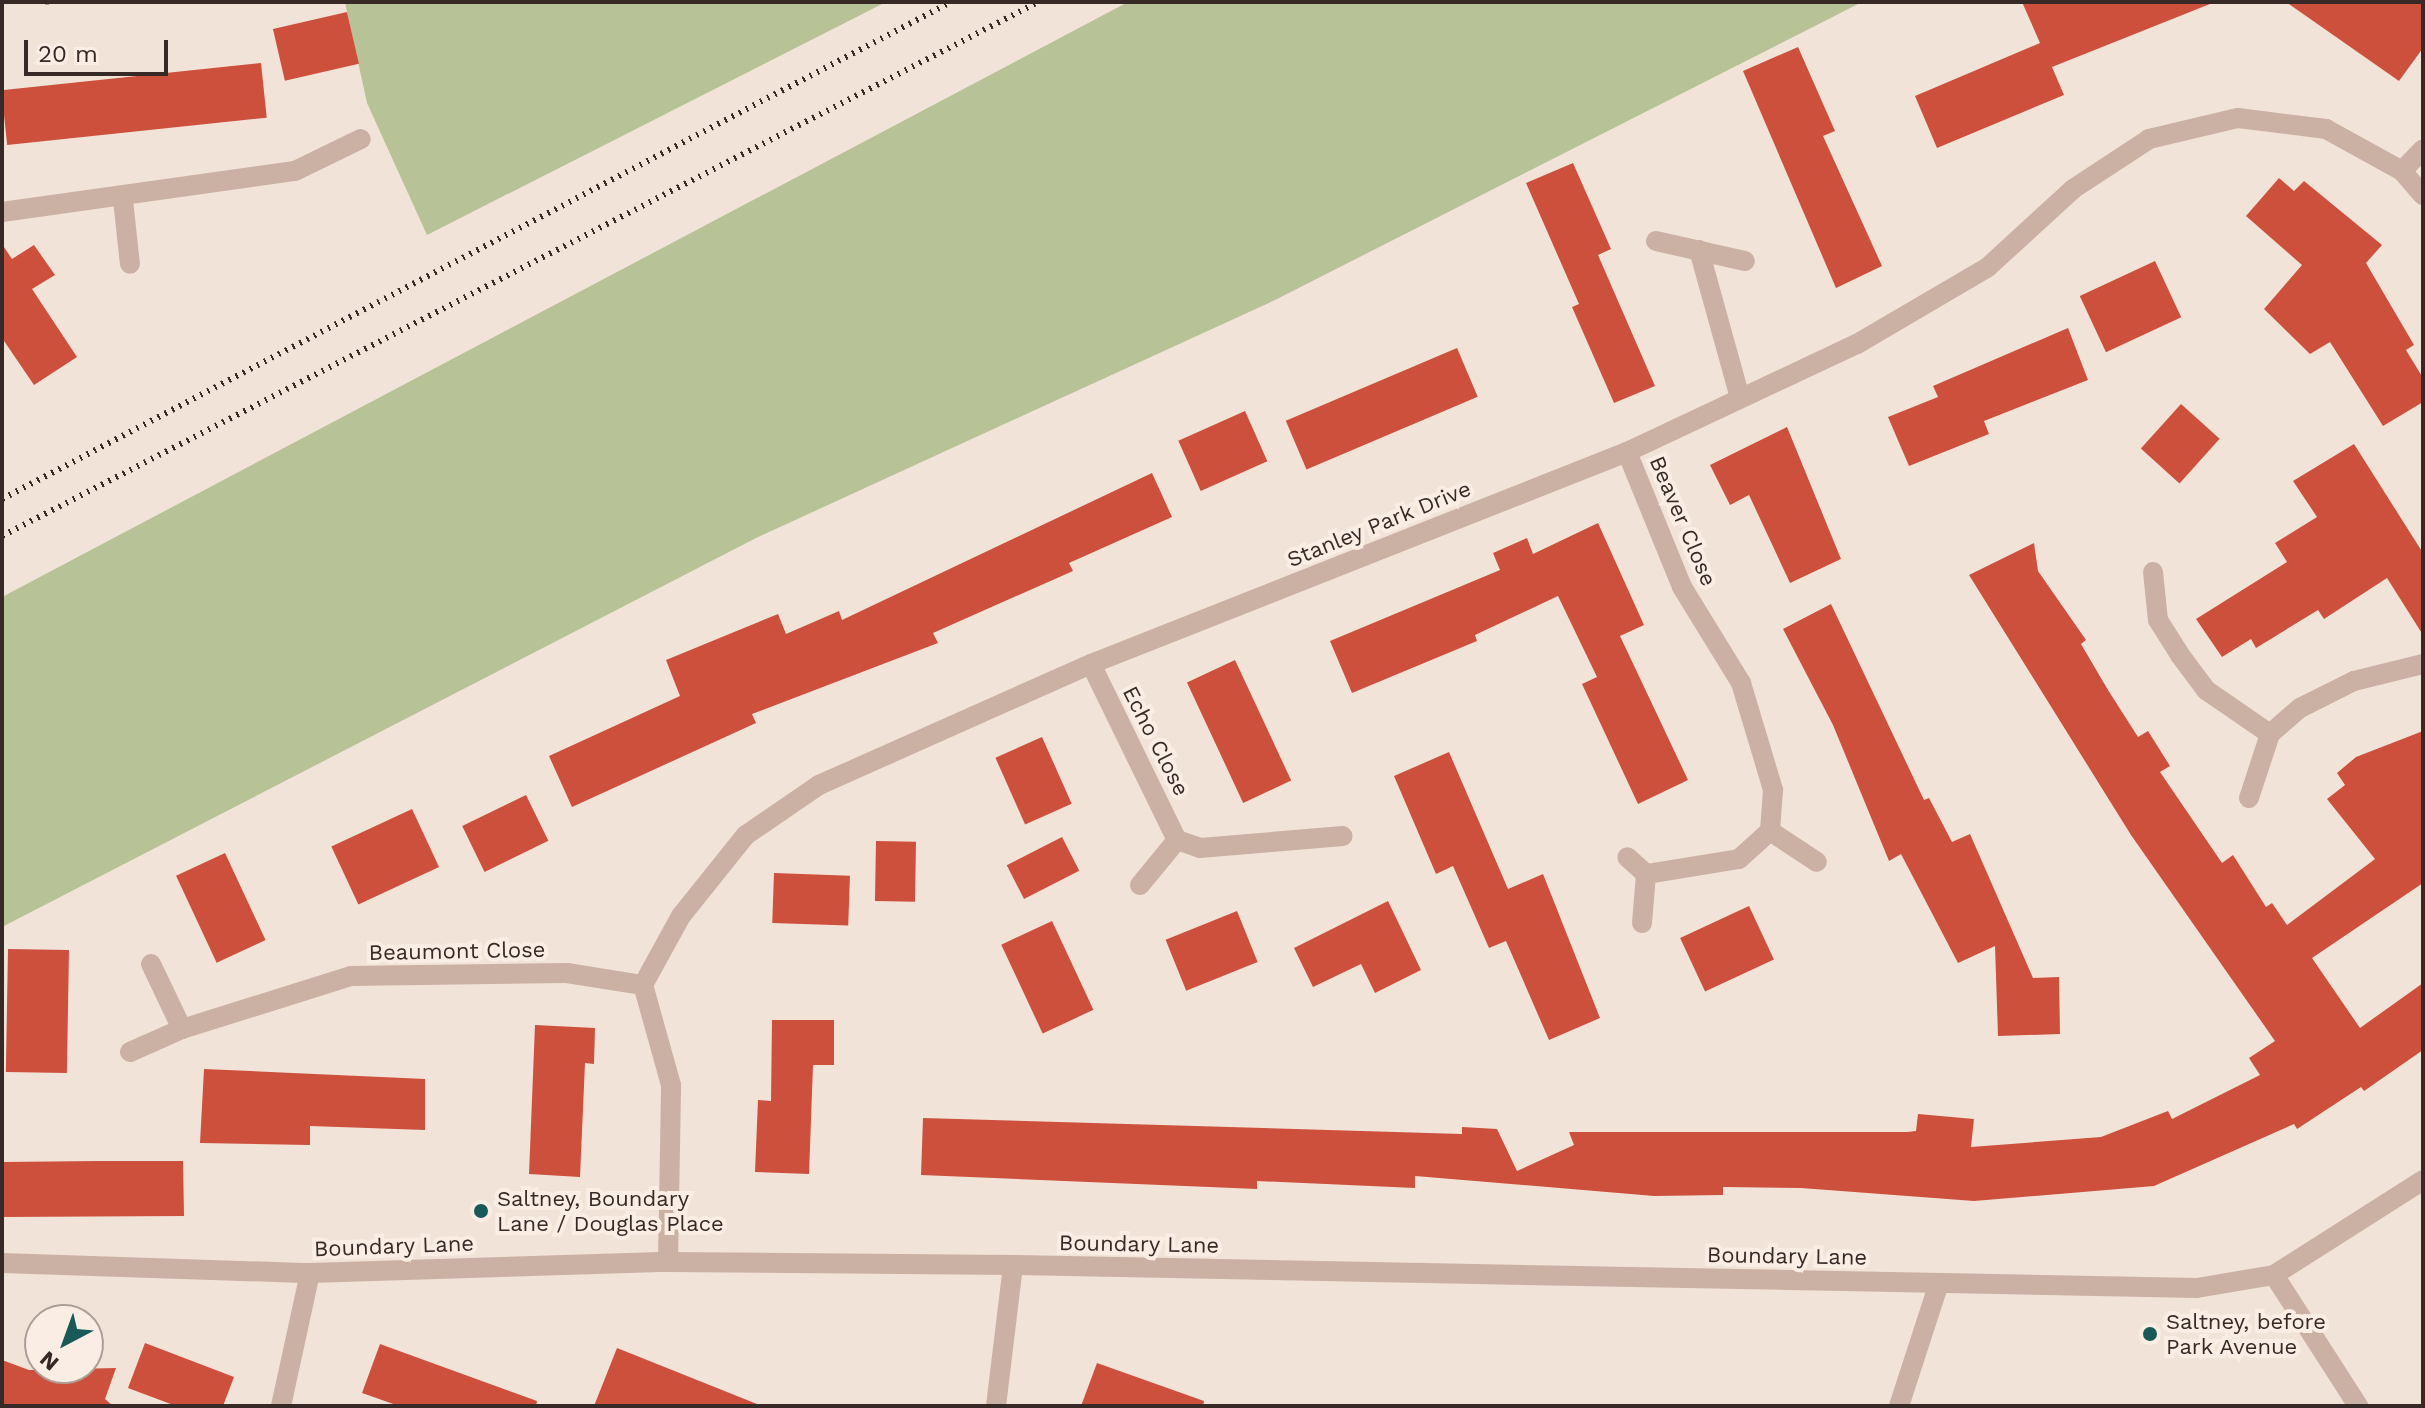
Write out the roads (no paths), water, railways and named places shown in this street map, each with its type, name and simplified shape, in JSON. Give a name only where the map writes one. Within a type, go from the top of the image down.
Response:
[{"type":"street","name":"Stanley Park Drive","points":[[643,985],[681,916],[746,835],[819,785],[905,742],[1091,664],[1627,452],[1739,394],[1857,344],[1988,267],[2073,189],[2149,139],[2253,119],[2326,129],[2402,171],[2423,195]]},
{"type":"street","points":[[2,212],[123,200],[295,171],[361,139]]},
{"type":"street","points":[[2402,171],[2423,149]]},
{"type":"street","points":[[123,200],[130,264]]},
{"type":"street","points":[[1656,241],[1745,261]]},
{"type":"street","points":[[1699,250],[1739,394]]},
{"type":"street","name":"Beaver Close","points":[[1627,452],[1682,587],[1741,683],[1773,790],[1770,831]]},
{"type":"street","points":[[2153,572],[2158,620],[2180,655],[2206,690],[2270,734]]},
{"type":"street","name":"Echo Close","points":[[1091,664],[1177,840]]},
{"type":"street","points":[[2249,798],[2270,734],[2300,708],[2354,681],[2423,664]]},
{"type":"street","points":[[1646,874],[1739,859],[1770,831],[1817,862]]},
{"type":"street","points":[[1140,885],[1177,840],[1200,848],[1342,836]]},
{"type":"street","points":[[1627,857],[1646,874]]},
{"type":"street","points":[[1642,923],[1646,874]]},
{"type":"street","points":[[151,964],[182,1029]]},
{"type":"street","name":"Beaumont Close","points":[[130,1052],[182,1029],[351,976],[567,973],[643,985]]},
{"type":"street","points":[[643,985],[671,1085],[668,1262]]},
{"type":"street","name":"Boundary Lane","points":[[2,1263],[310,1273],[668,1262],[1013,1265],[2197,1288],[2274,1275],[2423,1180]]},
{"type":"street","points":[[996,1406],[1013,1265]]},
{"type":"street","points":[[281,1406],[310,1273]]},
{"type":"street","points":[[2274,1275],[2358,1406]]},
{"type":"street","points":[[1899,1406],[1939,1283]]},
{"type":"railway","points":[[2,499],[951,2]]},
{"type":"railway","points":[[2,536],[1038,2]]},
{"type":"place","name":"Saltney, Boundary Lane / Douglas Place","points":[[481,1211]]},
{"type":"place","name":"Saltney, before Park Avenue","points":[[2150,1334]]}]
